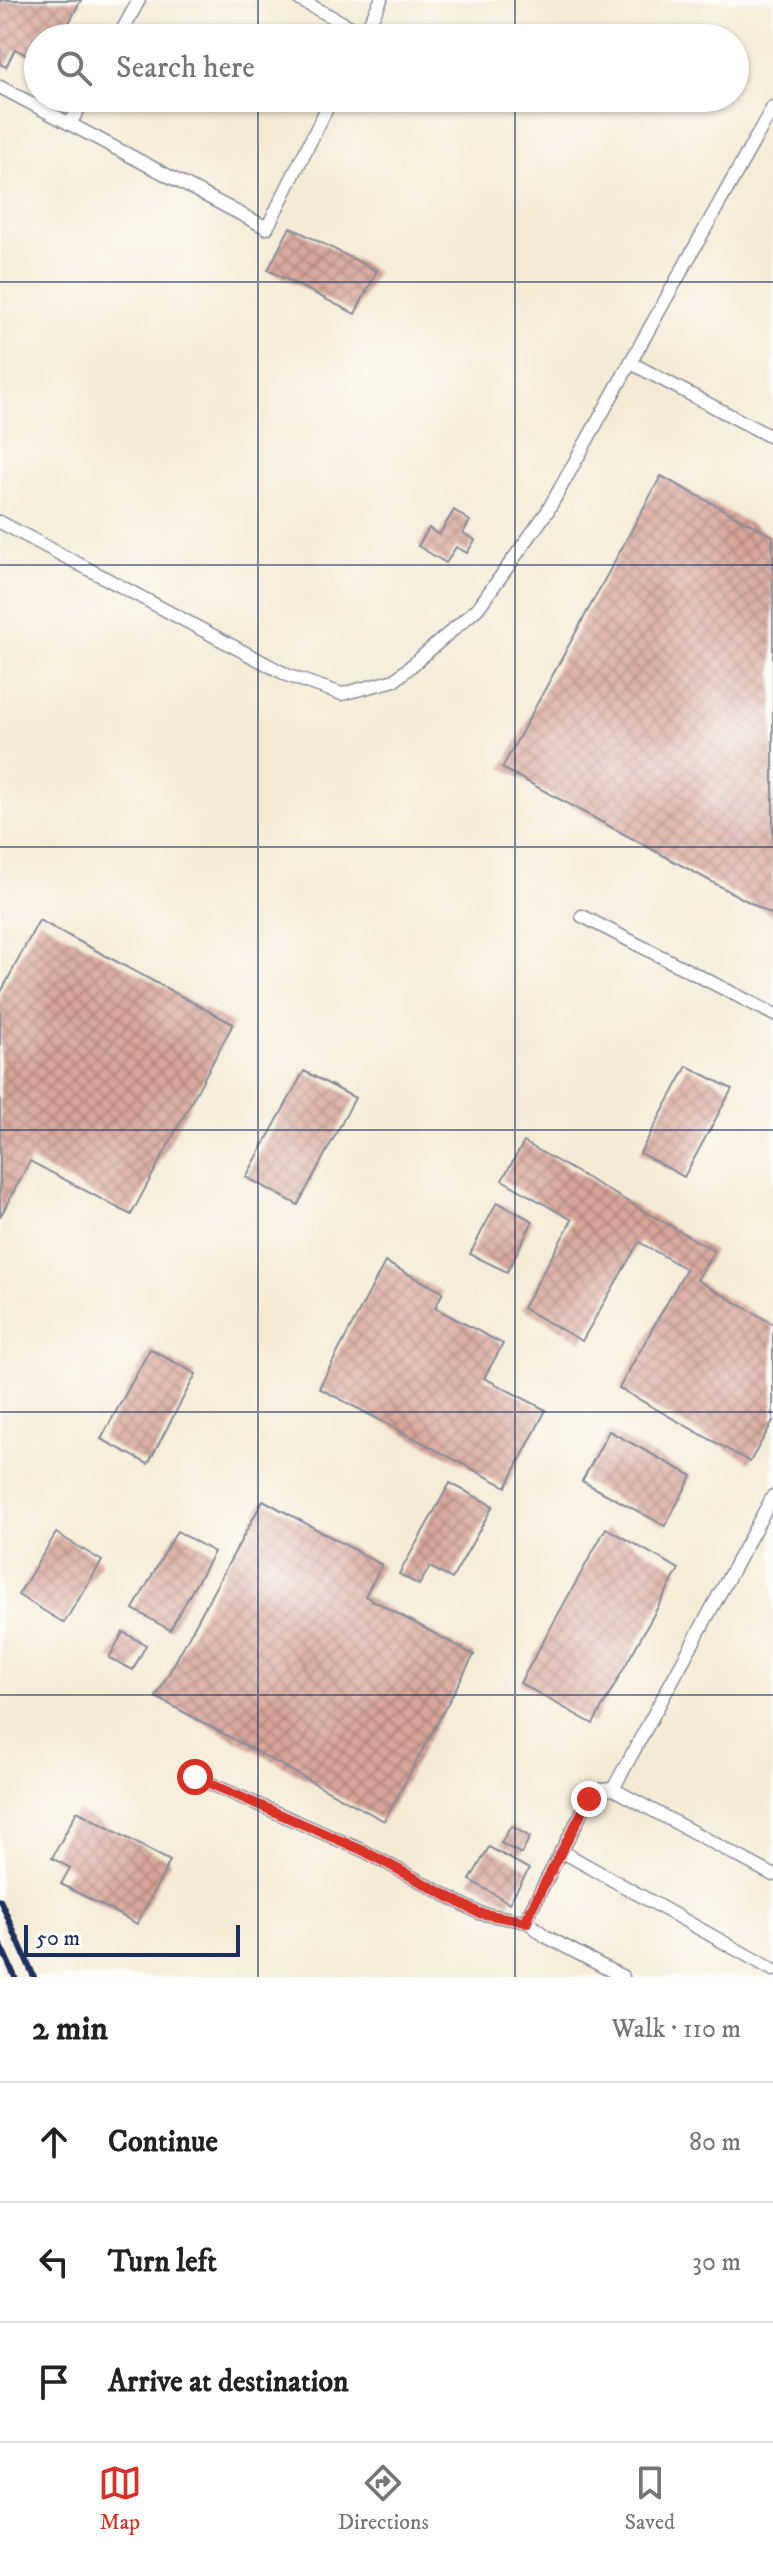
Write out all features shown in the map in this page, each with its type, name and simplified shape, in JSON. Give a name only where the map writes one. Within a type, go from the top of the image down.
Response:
[{"type":"lane","points":[[126,24],[139,0]]},
{"type":"lane","points":[[300,0],[342,24]]},
{"type":"lane","points":[[369,24],[381,0]]},
{"type":"lane","points":[[0,87],[24,100]]},
{"type":"lane","points":[[0,522],[289,676],[342,694],[395,680],[478,608],[547,512],[773,107]]},
{"type":"lane","points":[[47,112],[267,228],[325,112]]},
{"type":"lane","points":[[70,124],[77,112]]},
{"type":"lane","points":[[631,363],[773,438]]},
{"type":"lane","points":[[582,916],[773,1014]]},
{"type":"lane","points":[[613,1789],[773,1496]]},
{"type":"lane","points":[[195,1777],[364,1851],[479,1913],[528,1922],[545,1936],[623,1977]]},
{"type":"lane","points":[[528,1922],[528,1915],[589,1799],[601,1790],[613,1789],[773,1875]]},
{"type":"lane","points":[[561,1851],[773,1970]]},
{"type":"building","points":[[0,0],[81,0],[68,24],[24,24],[24,54],[15,49],[6,67],[0,64]]},
{"type":"building","points":[[290,227],[377,271],[355,314],[268,270]]},
{"type":"building","points":[[661,476],[773,536],[773,915],[502,768]]},
{"type":"building","points":[[454,510],[470,521],[463,533],[475,540],[467,553],[456,547],[446,563],[418,546],[429,528],[439,535]]},
{"type":"building","points":[[39,920],[233,1024],[131,1215],[30,1161],[0,1217],[0,994]]},
{"type":"building","points":[[687,1066],[732,1089],[684,1177],[640,1153]]},
{"type":"building","points":[[304,1071],[355,1098],[298,1205],[246,1177]]},
{"type":"building","points":[[524,1142],[714,1251],[697,1280],[773,1324],[773,1421],[750,1462],[619,1388],[686,1269],[639,1242],[582,1341],[523,1308],[572,1220],[502,1180]]},
{"type":"building","points":[[497,1202],[533,1221],[507,1272],[470,1254]]},
{"type":"building","points":[[385,1262],[443,1292],[435,1308],[503,1344],[484,1378],[546,1410],[506,1487],[319,1388]]},
{"type":"building","points":[[150,1349],[196,1374],[148,1464],[101,1439]]},
{"type":"building","points":[[609,1431],[692,1476],[665,1526],[582,1481]]},
{"type":"building","points":[[450,1483],[493,1506],[452,1579],[430,1567],[419,1585],[399,1574]]},
{"type":"building","points":[[263,1500],[382,1565],[365,1596],[474,1655],[384,1821],[156,1697]]},
{"type":"building","points":[[606,1528],[679,1569],[593,1724],[520,1683]]},
{"type":"building","points":[[177,1531],[214,1552],[170,1630],[133,1609]]},
{"type":"building","points":[[56,1533],[102,1561],[64,1623],[18,1595]]},
{"type":"building","points":[[123,1632],[146,1645],[133,1670],[109,1658]]},
{"type":"building","points":[[77,1811],[170,1861],[137,1924],[61,1884],[70,1868],[52,1858]]},
{"type":"building","points":[[511,1826],[530,1837],[521,1854],[501,1843]]},
{"type":"building","points":[[489,1847],[529,1869],[509,1903],[470,1880]]},
{"type":"railway","points":[[0,1900],[34,1977]]},
{"type":"railway","points":[[0,1944],[15,1977]]},
{"type":"route","points":[[195,1777],[364,1851],[479,1913],[528,1922],[528,1915],[589,1799]]}]
